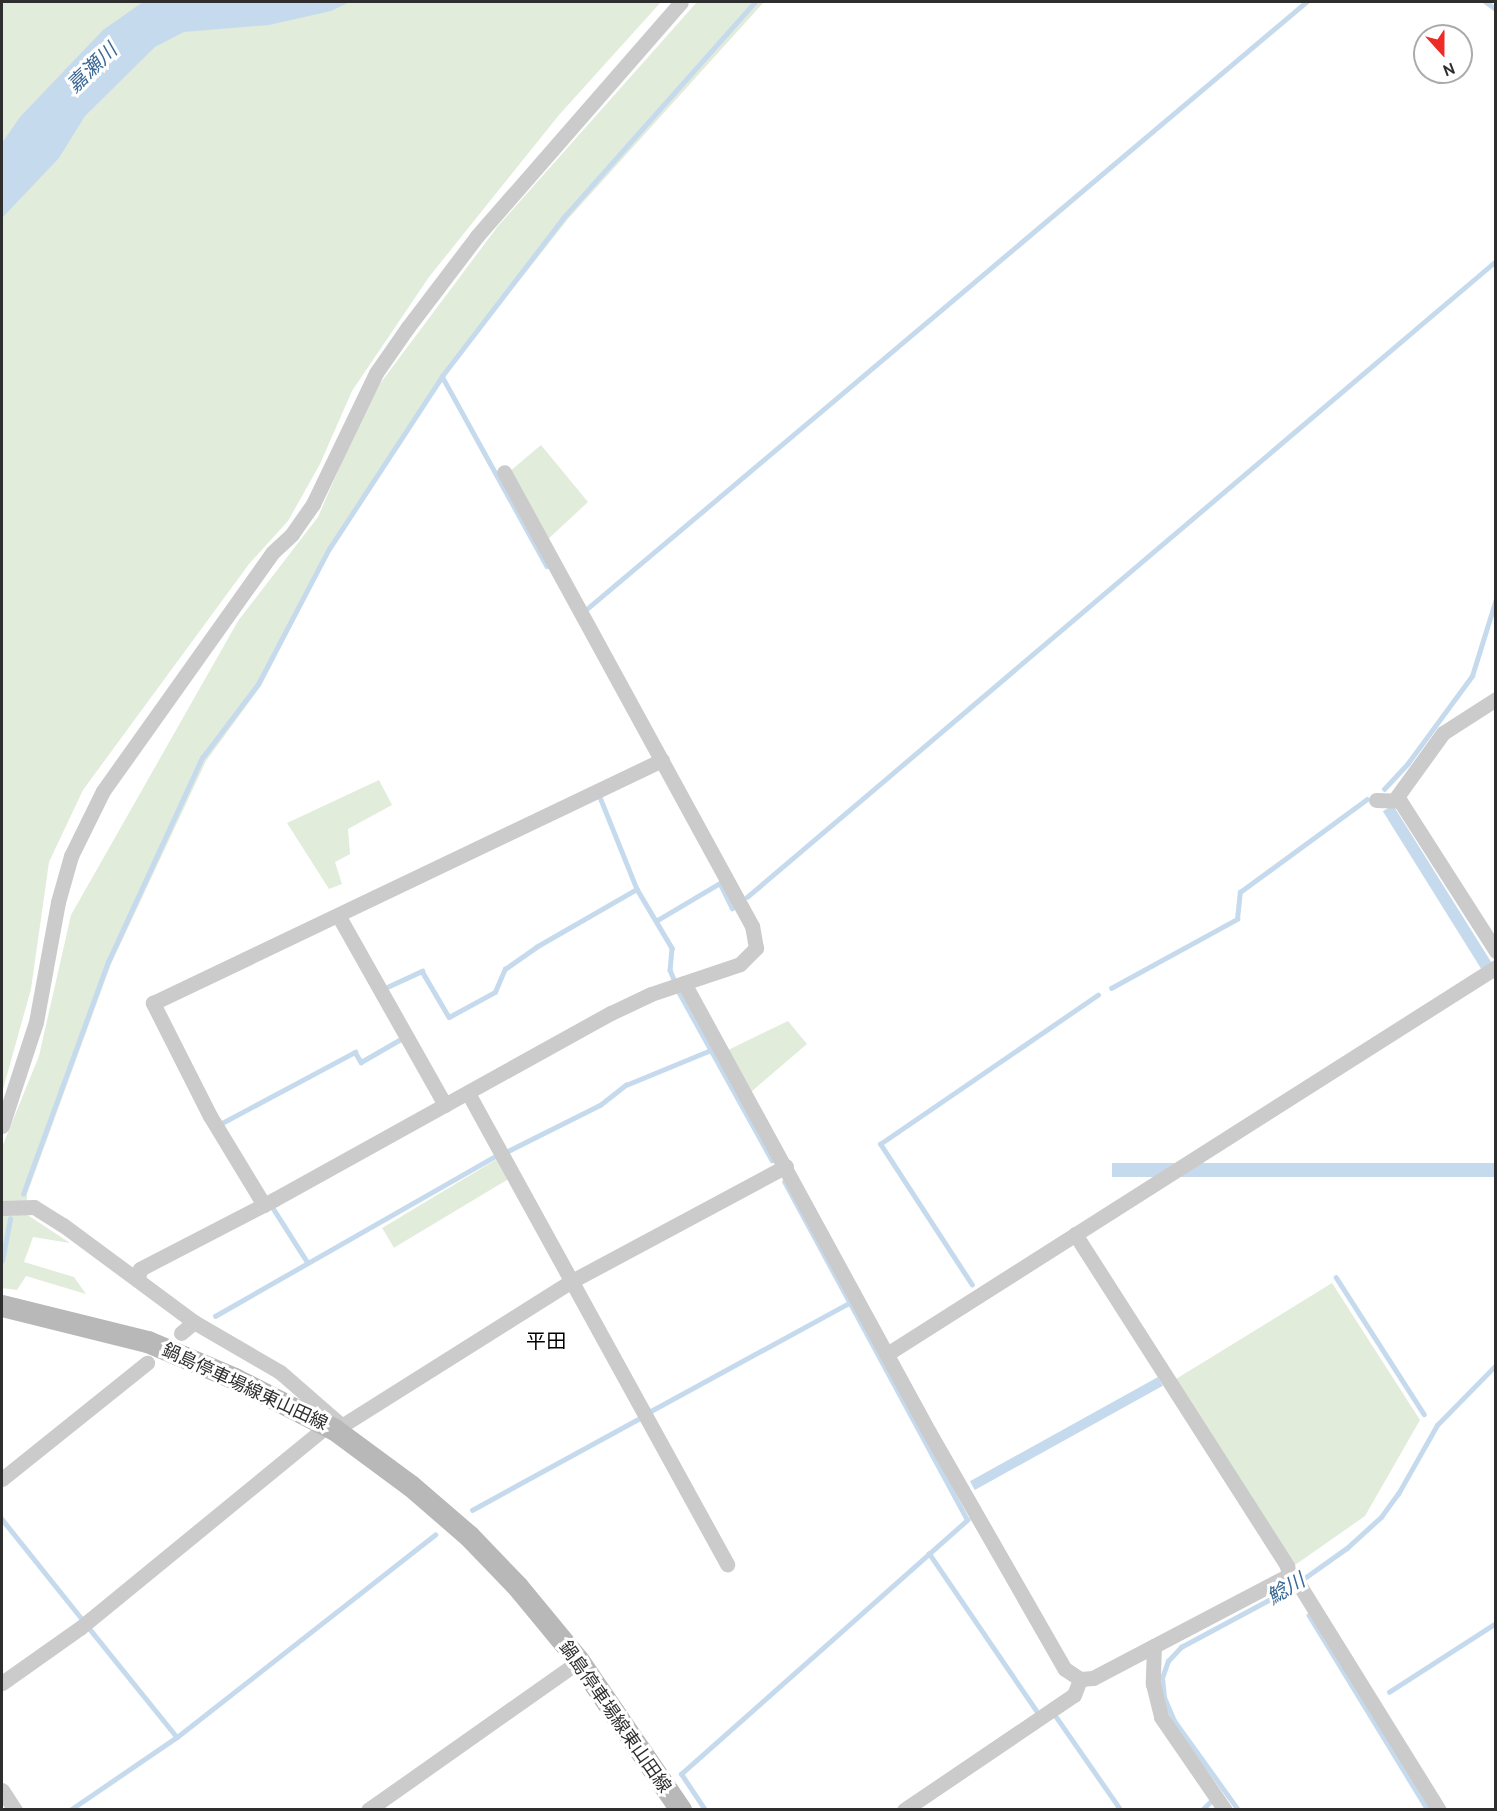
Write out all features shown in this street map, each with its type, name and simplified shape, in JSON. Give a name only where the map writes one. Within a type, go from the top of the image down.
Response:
[{"type":"main road","name":"鍋島停車場線東山田線","points":[[2,1306],[148,1342],[235,1379],[335,1427],[411,1486],[469,1536],[518,1587],[579,1661],[681,1809]]},
{"type":"street","points":[[2,1126],[36,1022],[58,902],[71,856],[103,791],[266,562],[313,504],[376,373],[408,327],[485,227],[681,2]]},
{"type":"street","points":[[138,1279],[140,1269],[264,1205],[611,1013],[678,985],[740,964],[750,957],[757,940],[655,763],[504,472]]},
{"type":"street","points":[[1376,800],[1396,798],[1443,733],[1496,699]]},
{"type":"street","points":[[264,1205],[210,1116],[153,1003],[655,763]]},
{"type":"street","points":[[1396,798],[1496,951]]},
{"type":"street","points":[[338,915],[445,1105]]},
{"type":"street","points":[[886,1354],[1489,971]]},
{"type":"street","points":[[678,985],[786,1166],[886,1354],[1065,1669],[1080,1679],[1093,1678],[1292,1576]]},
{"type":"street","points":[[468,1093],[727,1564]]},
{"type":"street","points":[[2,1683],[80,1628],[335,1427],[570,1282],[786,1166]]},
{"type":"street","points":[[2,1208],[34,1207],[138,1279],[194,1322],[280,1372],[335,1427]]},
{"type":"street","points":[[1075,1234],[1306,1596],[1438,1809]]},
{"type":"street","points":[[181,1333],[194,1322]]},
{"type":"street","points":[[2,1479],[147,1363]]},
{"type":"street","points":[[1154,1646],[1153,1684],[1161,1717],[1219,1801]]},
{"type":"street","points":[[368,1809],[579,1661]]},
{"type":"street","points":[[904,1809],[1074,1695],[1080,1679]]},
{"type":"street","points":[[2,1790],[15,1809]]},
{"type":"green space","points":[[2,2],[661,2],[559,115],[429,277],[352,391],[320,464],[288,521],[249,564],[83,790],[49,862],[31,989],[2,1093]]},
{"type":"green space","points":[[697,2],[764,2],[568,219],[441,380],[331,550],[261,686],[206,761],[111,964],[27,1194],[26,1214],[70,1243],[33,1237],[24,1262],[74,1277],[86,1294],[26,1276],[17,1290],[2,1288],[2,1147],[39,1056],[71,915],[238,621],[318,517],[370,397],[498,226]]},
{"type":"green space","points":[[541,445],[588,502],[546,541],[509,472]]},
{"type":"green space","points":[[379,780],[392,805],[348,829],[350,854],[335,862],[342,884],[329,889],[287,823]]},
{"type":"green space","points":[[788,1021],[807,1044],[751,1092],[728,1050]]},
{"type":"green space","points":[[497,1159],[509,1179],[394,1248],[382,1228]]},
{"type":"green space","points":[[1332,1283],[1420,1420],[1365,1516],[1295,1565],[1176,1379]]},
{"type":"water","name":"嘉瀬川","points":[[143,2],[350,2],[331,11],[269,25],[184,32],[155,47],[85,116],[59,158],[2,218],[2,143],[20,117],[103,30]]},
{"type":"water","points":[[1393,805],[1495,968],[1485,974],[1383,811]]},
{"type":"water","points":[[1112,1163],[1495,1163],[1495,1177],[1112,1177]]},
{"type":"water","points":[[1158,1377],[1163,1386],[975,1490],[970,1481]]},
{"type":"waterway","points":[[23,1194],[108,962],[202,758],[258,684],[329,549],[442,376],[564,217],[755,2]]},
{"type":"waterway","points":[[588,608],[1306,2]]},
{"type":"waterway","name":"鯰川","points":[[1486,2],[1496,9]]},
{"type":"waterway","points":[[747,897],[1496,261]]},
{"type":"waterway","points":[[442,376],[547,566]]},
{"type":"waterway","points":[[1384,789],[1408,763],[1472,676],[1496,599]]},
{"type":"waterway","points":[[600,797],[637,889],[672,948],[670,970],[680,994],[772,1160]]},
{"type":"waterway","points":[[1111,988],[1237,919],[1240,892],[1367,799]]},
{"type":"waterway","points":[[656,921],[720,883],[732,908]]},
{"type":"waterway","points":[[385,988],[422,971],[449,1017],[495,992],[505,969],[536,947],[637,889]]},
{"type":"waterway","points":[[972,1285],[880,1144],[1098,995]]},
{"type":"waterway","points":[[222,1123],[355,1052],[361,1062],[401,1039]]},
{"type":"waterway","points":[[506,1152],[600,1105],[626,1085],[711,1050]]},
{"type":"waterway","points":[[215,1316],[496,1156]]},
{"type":"waterway","points":[[705,1810],[681,1774],[967,1520],[784,1182]]},
{"type":"waterway","points":[[273,1208],[308,1263]]},
{"type":"waterway","points":[[2,1261],[10,1219]]},
{"type":"waterway","points":[[1336,1277],[1424,1414]]},
{"type":"waterway","points":[[649,1412],[849,1303]]},
{"type":"waterway","name":"鯰川","points":[[1238,1810],[1174,1721],[1164,1697],[1162,1678],[1168,1661],[1181,1647],[1289,1589],[1347,1548],[1381,1517],[1398,1494],[1437,1425],[1496,1365]]},
{"type":"waterway","points":[[472,1510],[638,1419]]},
{"type":"waterway","points":[[2,1519],[82,1619]]},
{"type":"waterway","points":[[70,1810],[177,1737],[435,1535]]},
{"type":"waterway","points":[[929,1553],[1036,1710]]},
{"type":"waterway","points":[[1309,1615],[1428,1810]]},
{"type":"waterway","points":[[1389,1692],[1496,1623]]},
{"type":"waterway","points":[[89,1628],[177,1737]]},
{"type":"waterway","points":[[1055,1715],[1121,1810]]},
{"type":"waterway","points":[[1202,1810],[1213,1799]]},
{"type":"district","name":"平田","points":[[546,1341]]}]
